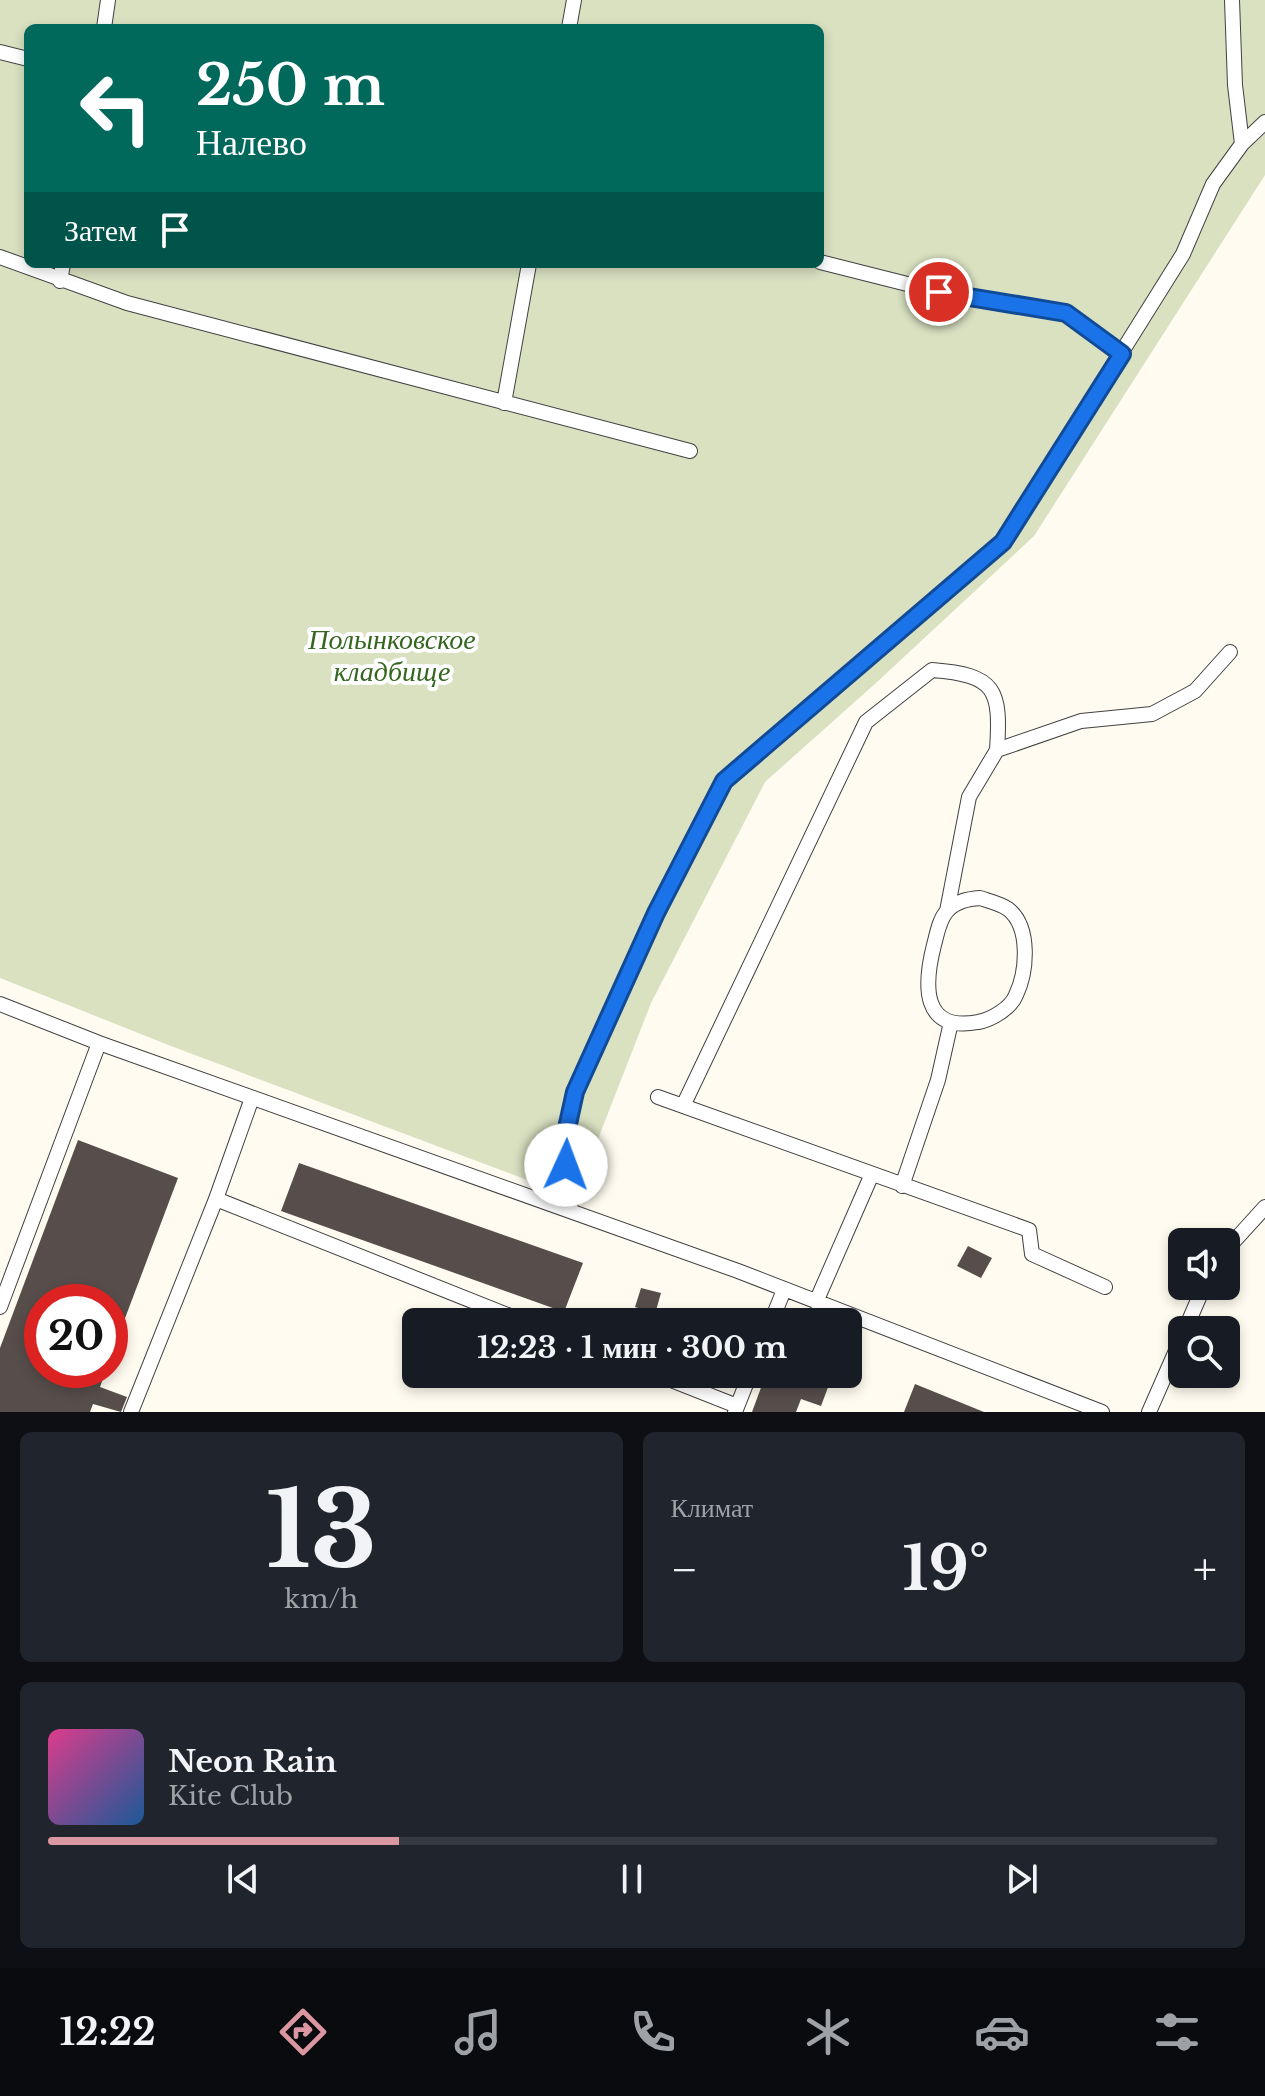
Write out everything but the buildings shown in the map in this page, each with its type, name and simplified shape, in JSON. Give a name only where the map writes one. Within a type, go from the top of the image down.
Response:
[{"type":"lane","points":[[105,24],[108,0]]},
{"type":"lane","points":[[570,24],[574,0]]},
{"type":"lane","points":[[1232,0],[1235,85],[1242,144]]},
{"type":"lane","points":[[0,52],[24,58]]},
{"type":"lane","points":[[571,1211],[564,1142],[575,1092],[656,913],[724,781],[1003,542],[1183,254],[1213,184],[1242,144],[1265,122]]},
{"type":"lane","points":[[0,257],[24,267]]},
{"type":"lane","points":[[824,263],[939,292],[1066,313],[1122,354]]},
{"type":"lane","points":[[28,268],[127,303],[690,451]]},
{"type":"lane","points":[[60,281],[62,268]]},
{"type":"lane","points":[[504,403],[528,268]]},
{"type":"lane","points":[[997,750],[1081,721],[1152,714],[1195,691],[1230,652]]},
{"type":"lane","points":[[683,1106],[866,722],[932,670],[966,673],[986,683],[1000,709],[997,750],[969,797],[947,911],[939,927],[927,973],[929,1000],[934,1013],[951,1022],[968,1024],[989,1020],[1016,999],[1026,962],[1019,923],[1008,909],[980,898],[963,900],[947,911]]},
{"type":"lane","points":[[0,1004],[99,1043],[571,1211],[1102,1412]]},
{"type":"lane","points":[[902,1186],[938,1080],[951,1022]]},
{"type":"lane","points":[[0,1307],[99,1043]]},
{"type":"lane","points":[[658,1097],[1029,1230],[1032,1254],[1105,1287]]},
{"type":"lane","points":[[131,1412],[216,1199],[252,1098]]},
{"type":"lane","points":[[816,1302],[872,1174]]},
{"type":"lane","points":[[216,1199],[490,1308]]},
{"type":"lane","points":[[1240,1235],[1265,1207]]},
{"type":"lane","points":[[777,1308],[784,1290]]},
{"type":"lane","points":[[1149,1412],[1168,1369]]},
{"type":"lane","points":[[688,1388],[736,1409],[744,1388]]},
{"type":"green space","name":"Полынковское кладбище","points":[[0,0],[1265,0],[1265,175],[1034,536],[765,782],[651,1003],[575,1198],[171,1046],[0,978]]},
{"type":"route","points":[[566,1165],[564,1142],[575,1092],[656,913],[724,781],[1003,542],[1122,354],[1066,313],[939,292]]}]
